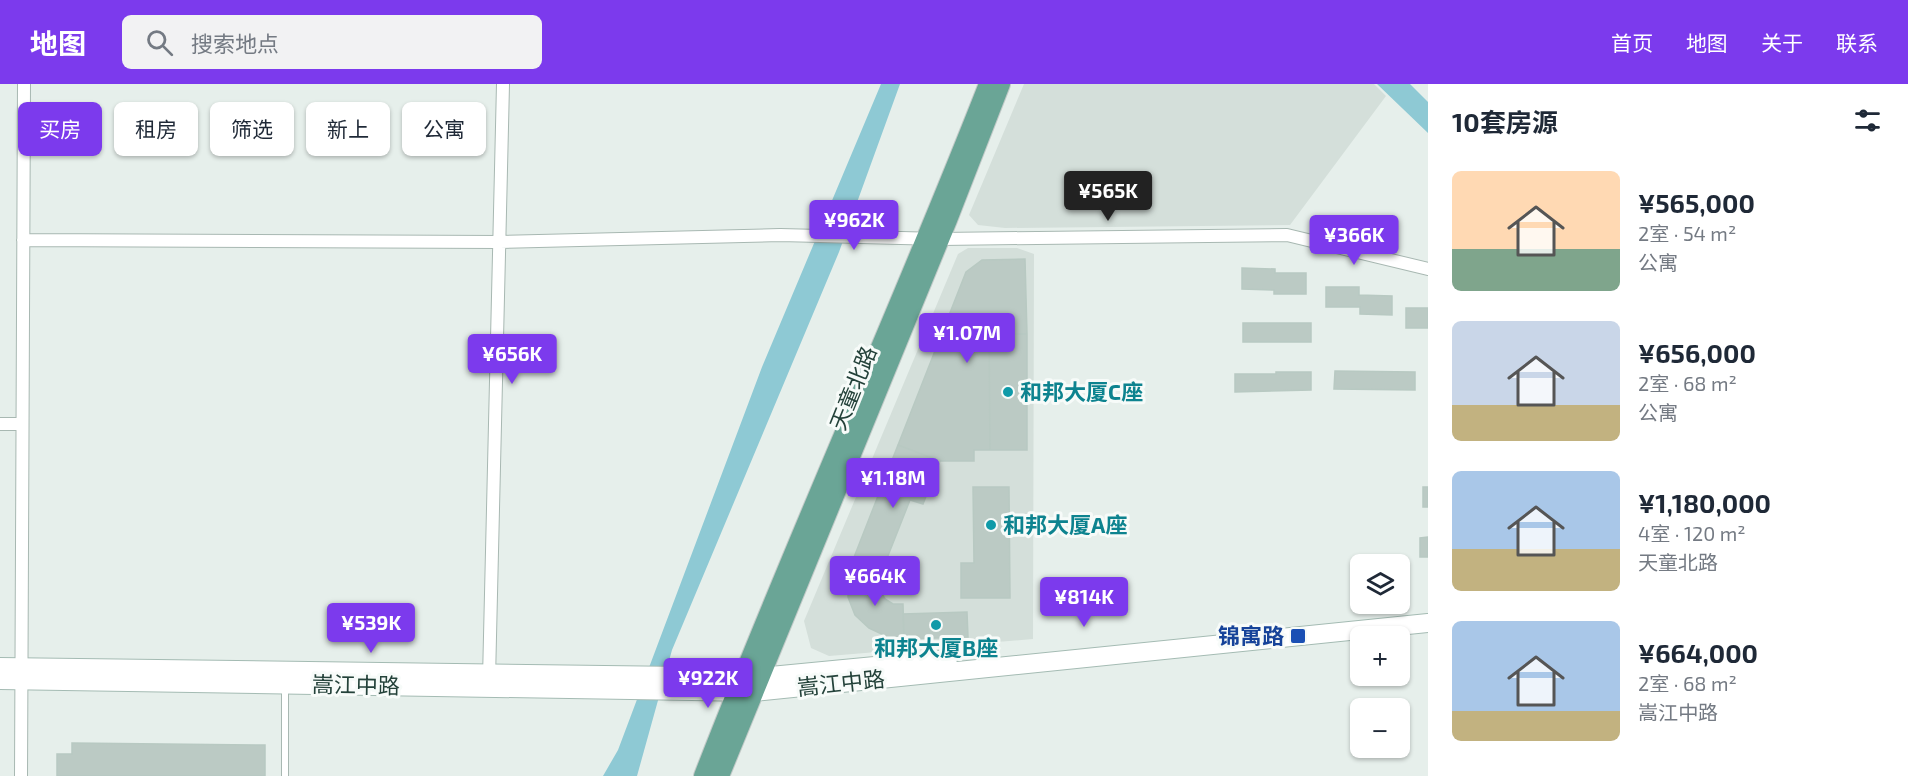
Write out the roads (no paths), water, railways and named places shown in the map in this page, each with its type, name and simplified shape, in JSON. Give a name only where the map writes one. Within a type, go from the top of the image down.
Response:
[{"type":"main road","name":"天童北路","points":[[720,776],[748,684],[994,86]]},
{"type":"main road","name":"嵩江中路","points":[[0,680],[22,674],[748,684],[1428,613]]},
{"type":"main road","name":"嵩江中路","points":[[0,667],[22,674],[285,684],[489,680],[598,689],[681,690],[1428,623]]},
{"type":"main road","points":[[703,776],[748,684]]},
{"type":"street","points":[[21,776],[24,84]]},
{"type":"street","points":[[489,680],[503,84]]},
{"type":"street","points":[[23,240],[500,242],[934,233],[1287,235],[1428,269]]},
{"type":"street","points":[[0,424],[22,424]]},
{"type":"lane","points":[[285,684],[285,776]]},
{"type":"water","points":[[881,84],[900,84],[839,252],[672,650],[637,776],[603,776],[618,750],[762,367]]},
{"type":"water","points":[[1377,84],[1410,84],[1428,102],[1428,133]]},
{"type":"place","name":"和邦大厦C座","points":[[1008,392]]},
{"type":"place","name":"和邦大厦A座","points":[[991,525]]},
{"type":"place","name":"和邦大厦B座","points":[[936,625]]},
{"type":"place","name":"锦寓路","points":[[1298,636]]}]
